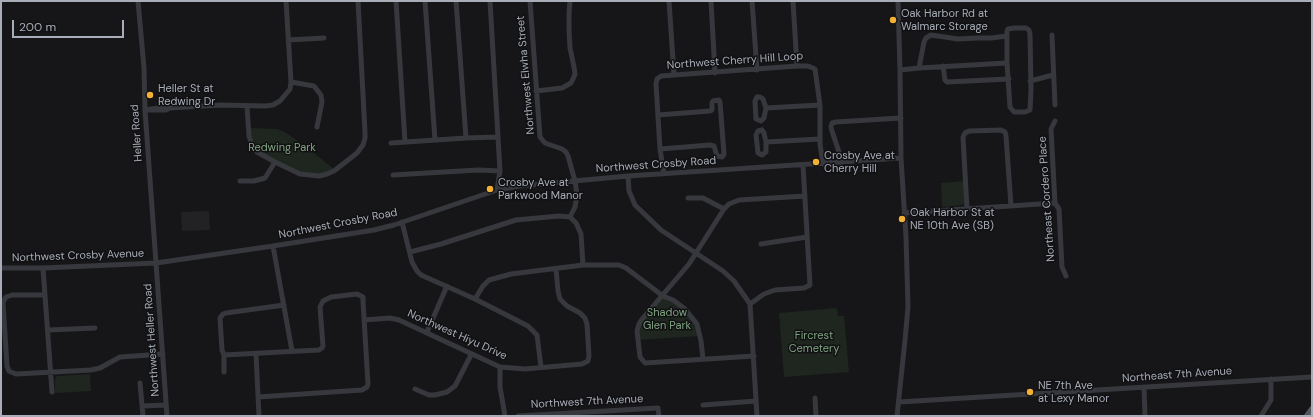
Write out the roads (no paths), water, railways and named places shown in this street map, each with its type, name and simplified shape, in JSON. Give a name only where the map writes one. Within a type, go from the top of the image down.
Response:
[{"type":"main road","points":[[1308,416],[1312,409]]},
{"type":"street","name":"Heller Road","points":[[138,1],[144,68],[145,110],[156,263]]},
{"type":"street","points":[[145,110],[165,107],[273,105],[280,101],[290,89],[292,82],[286,1]]},
{"type":"street","points":[[247,106],[249,136],[252,145],[257,152],[300,174],[319,176],[334,171],[357,153],[363,145],[366,132],[358,1]]},
{"type":"street","points":[[396,1],[405,142]]},
{"type":"street","points":[[425,1],[435,140]]},
{"type":"street","points":[[456,1],[466,138]]},
{"type":"street","points":[[490,1],[500,171],[497,190]]},
{"type":"street","name":"Northwest Elwha Street","points":[[530,1],[540,137],[548,145],[566,152],[575,181]]},
{"type":"street","points":[[536,91],[562,88],[571,83],[575,74],[570,48],[568,14],[570,1]]},
{"type":"street","points":[[669,1],[674,75]]},
{"type":"street","points":[[711,1],[715,73]]},
{"type":"street","points":[[752,1],[757,70]]},
{"type":"street","points":[[793,1],[797,66]]},
{"type":"street","points":[[897,416],[908,307],[898,1]]},
{"type":"street","points":[[1011,28],[1026,28],[1029,30],[1030,110],[1018,113],[1014,112],[1010,107],[1008,63],[1008,30],[1011,28]]},
{"type":"street","points":[[919,68],[924,42],[926,38],[931,35],[958,39],[1007,36]]},
{"type":"street","points":[[1052,35],[1055,105]]},
{"type":"street","points":[[288,40],[324,38]]},
{"type":"street","points":[[900,70],[943,66],[1008,63]]},
{"type":"street","name":"Northwest Cherry Hill Loop","points":[[664,174],[660,149],[656,84],[657,79],[661,76],[797,66],[812,67],[815,69],[820,105],[820,139],[823,164]]},
{"type":"street","points":[[943,66],[945,80],[947,82],[1009,79]]},
{"type":"street","points":[[1030,80],[1053,75]]},
{"type":"street","points":[[292,82],[314,86],[321,95],[322,102],[317,127]]},
{"type":"street","points":[[658,115],[710,111],[712,110],[713,101],[719,100],[724,154],[722,157],[717,156],[714,146],[710,145],[660,149]]},
{"type":"street","points":[[766,108],[820,105]]},
{"type":"street","points":[[841,163],[831,127],[832,124],[836,122],[901,118]]},
{"type":"street","name":"Northeast Cordero Place","points":[[1055,121],[1051,129],[1055,203],[1059,209],[1062,267],[1066,276]]},
{"type":"street","points":[[967,209],[963,137],[965,133],[970,131],[1001,130],[1005,132],[1011,206]]},
{"type":"street","points":[[391,143],[498,137]]},
{"type":"street","points":[[766,142],[820,139]]},
{"type":"street","name":"Northwest Crosby Road","points":[[156,263],[374,230],[497,190],[520,186],[628,176],[902,158]]},
{"type":"street","points":[[240,181],[254,181],[265,178],[275,162]]},
{"type":"street","points":[[750,304],[764,294],[775,290],[804,288],[810,285],[803,165]]},
{"type":"street","points":[[393,175],[478,170],[500,171]]},
{"type":"street","points":[[628,176],[629,191],[635,205],[661,230],[723,270],[734,281],[750,304],[757,416]]},
{"type":"street","points":[[570,217],[575,207],[577,195],[575,181]]},
{"type":"street","points":[[754,356],[644,363],[640,357],[637,336],[639,324],[696,253],[724,209],[733,202],[739,200],[805,196]]},
{"type":"street","points":[[688,198],[703,198],[724,209]]},
{"type":"street","points":[[904,213],[1055,203]]},
{"type":"street","points":[[410,252],[441,244],[516,220],[559,216],[570,217],[576,222],[581,234],[583,265]]},
{"type":"street","points":[[402,222],[412,262],[417,271],[421,275],[476,299],[528,326],[535,332],[538,340],[541,366]]},
{"type":"street","points":[[761,244],[807,237]]},
{"type":"street","points":[[274,246],[292,351]]},
{"type":"street","name":"Northwest Crosby Avenue","points":[[1,268],[43,268],[156,263]]},
{"type":"street","name":"Northwest Heller Road","points":[[156,263],[167,416]]},
{"type":"street","points":[[476,299],[483,286],[489,280],[511,274],[583,265],[619,265],[626,268],[663,296],[673,300],[685,309],[698,324],[703,359]]},
{"type":"street","points":[[43,268],[52,392]]},
{"type":"street","name":"Northwest Hiyu Drive","points":[[364,320],[394,318],[427,332],[500,368],[525,369],[541,366],[582,364],[588,361],[589,356],[587,324],[580,313],[562,303],[558,291],[556,269]]},
{"type":"street","points":[[427,332],[447,286]]},
{"type":"street","points":[[224,355],[319,350],[322,348],[323,342],[320,307],[322,300],[352,294],[361,295],[363,301],[368,381],[365,389],[258,397]]},
{"type":"street","points":[[45,295],[12,295],[6,297],[4,300],[8,368],[9,371],[14,374],[90,370],[100,368],[120,357],[163,354]]},
{"type":"street","points":[[224,372],[224,355],[222,350],[220,318],[222,315],[226,312],[284,305]]},
{"type":"street","points":[[48,330],[95,328]]},
{"type":"street","points":[[256,354],[259,416]]},
{"type":"street","points":[[415,389],[429,395],[447,392],[455,386],[471,355]]},
{"type":"street","points":[[500,368],[501,392],[505,416]]},
{"type":"street","name":"Northeast 7th Avenue","points":[[899,402],[1312,377]]},
{"type":"street","points":[[1261,416],[1271,400],[1271,379]]},
{"type":"street","points":[[140,383],[143,416]]},
{"type":"street","points":[[1144,387],[1145,416]]},
{"type":"street","points":[[815,398],[816,416]]},
{"type":"street","points":[[703,405],[756,401]]},
{"type":"street","points":[[142,406],[166,405]]},
{"type":"street","name":"Northwest 7th Avenue","points":[[518,416],[658,408],[659,416]]},
{"type":"place","name":"Oak Harbor Rd at Walmarc Storage","points":[[893,20]]},
{"type":"place","name":"Heller St at Redwing Dr","points":[[150,95]]},
{"type":"place","name":"Crosby Ave at Cherry Hill","points":[[816,162]]},
{"type":"place","name":"Crosby Ave at Parkwood Manor","points":[[490,189]]},
{"type":"place","name":"Oak Harbor St at NE 10th Ave (SB)","points":[[902,219]]},
{"type":"place","name":"NE 7th Ave at Lexy Manor","points":[[1030,392]]},
{"type":"park label","name":"Redwing Park","points":[[282,148]]},
{"type":"park label","name":"Shadow Glen Park","points":[[667,319]]},
{"type":"park label","name":"Fircrest Cemetery","points":[[814,342]]}]
